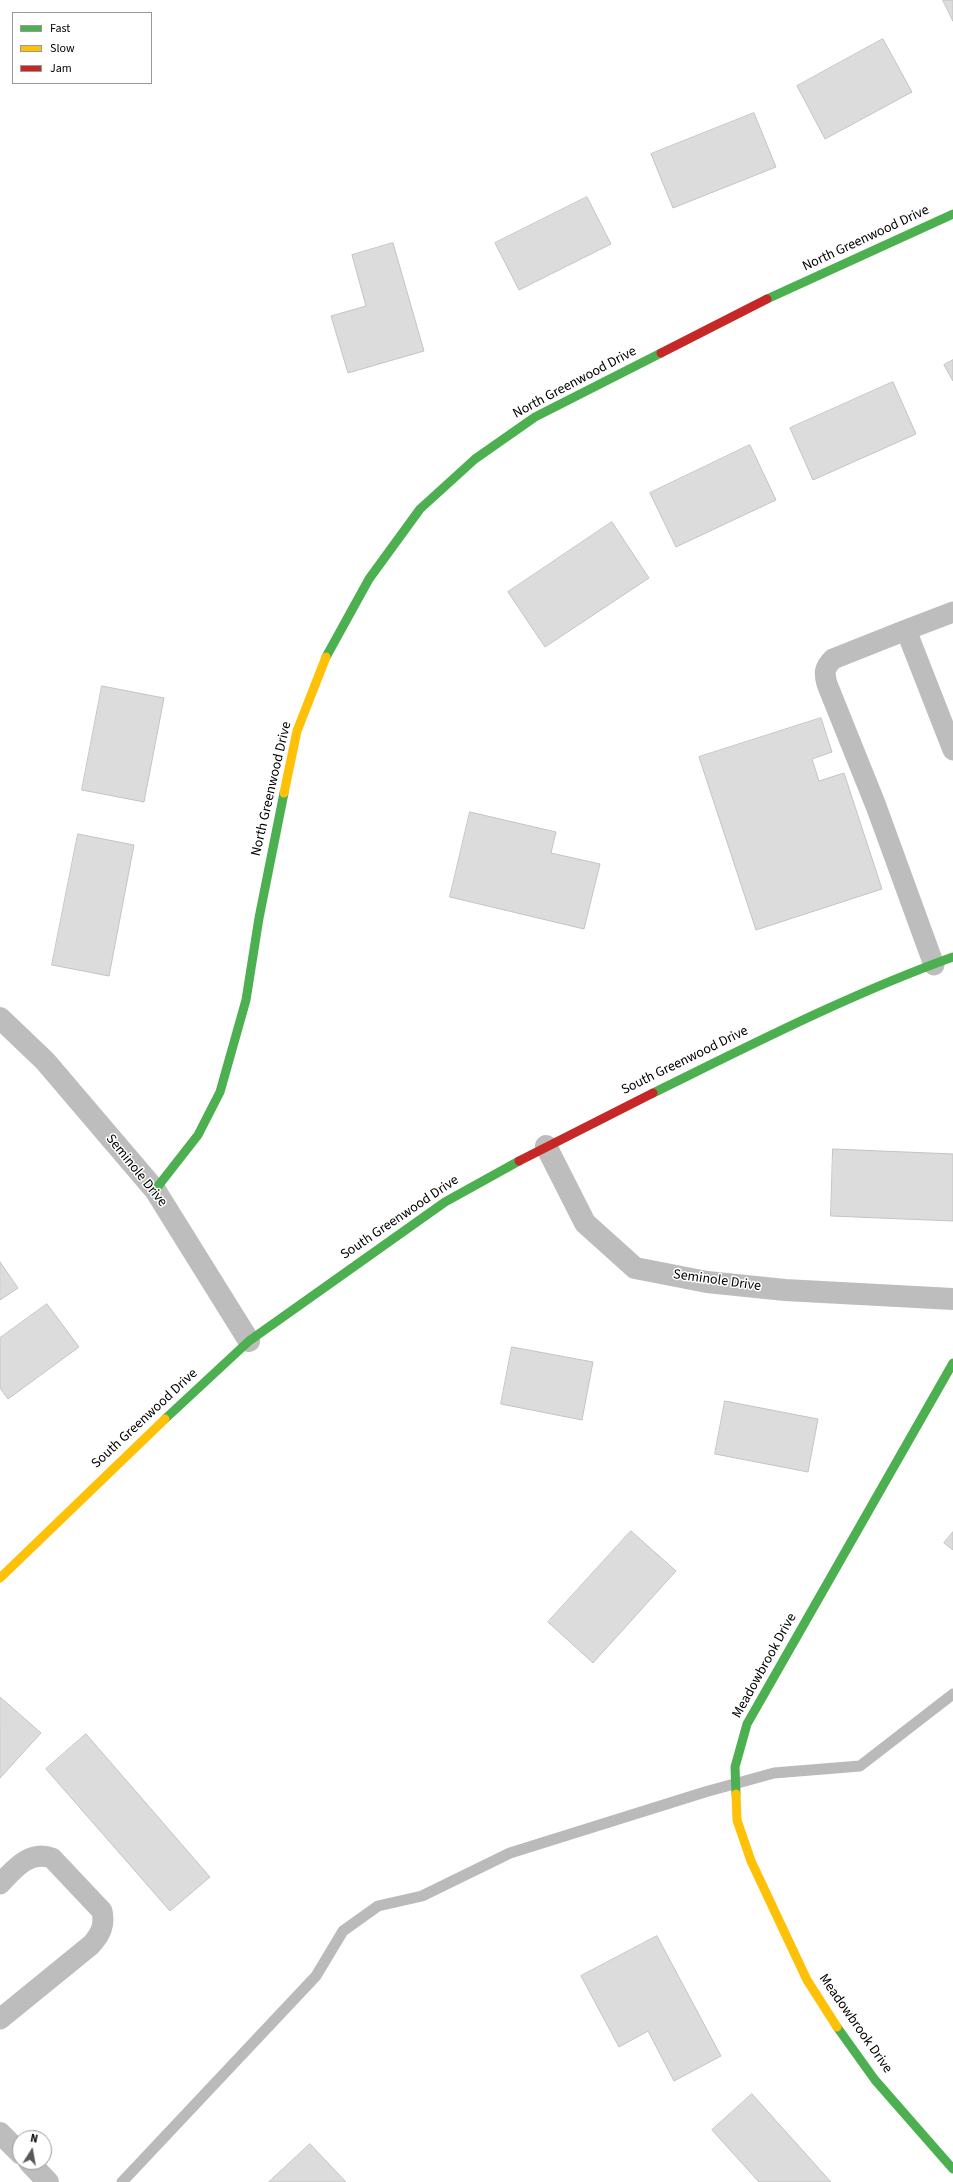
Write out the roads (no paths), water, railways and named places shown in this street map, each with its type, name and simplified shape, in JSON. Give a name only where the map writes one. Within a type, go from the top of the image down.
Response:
[{"type":"street","name":"North Greenwood Drive","points":[[155,1190],[198,1135],[220,1092],[246,1000],[259,918],[297,731],[323,662],[369,578],[420,509],[475,459],[535,417],[784,291],[953,214]]},
{"type":"street","name":"South Greenwood Drive","points":[[0,1578],[123,1458],[249,1341],[445,1202],[546,1146],[787,1027],[934,964],[953,958]]},
{"type":"street","name":"Seminole Drive","points":[[0,1018],[45,1061],[155,1190],[249,1341]]},
{"type":"street","name":"Seminole Drive","points":[[546,1146],[585,1223],[635,1268],[707,1282],[785,1290],[953,1299]]},
{"type":"street","name":"Meadowbrook Drive","points":[[953,1364],[747,1724],[735,1767],[737,1820],[751,1861],[807,1980],[834,2023],[875,2080],[953,2169]]},
{"type":"street","points":[[0,2133],[12,2145]]},
{"type":"street","points":[[36,2170],[48,2182]]},
{"type":"lane","points":[[934,964],[824,672],[826,666],[833,659],[953,612]]},
{"type":"lane","points":[[906,630],[953,750]]},
{"type":"lane","points":[[0,1884],[16,1867],[34,1856],[44,1855],[52,1858],[102,1911],[104,1921],[99,1935],[91,1945],[0,2020]]},
{"type":"waterway","points":[[122,2182],[316,1976],[343,1931],[378,1906],[422,1896],[510,1853],[705,1792],[774,1773],[860,1766],[953,1694]]}]
